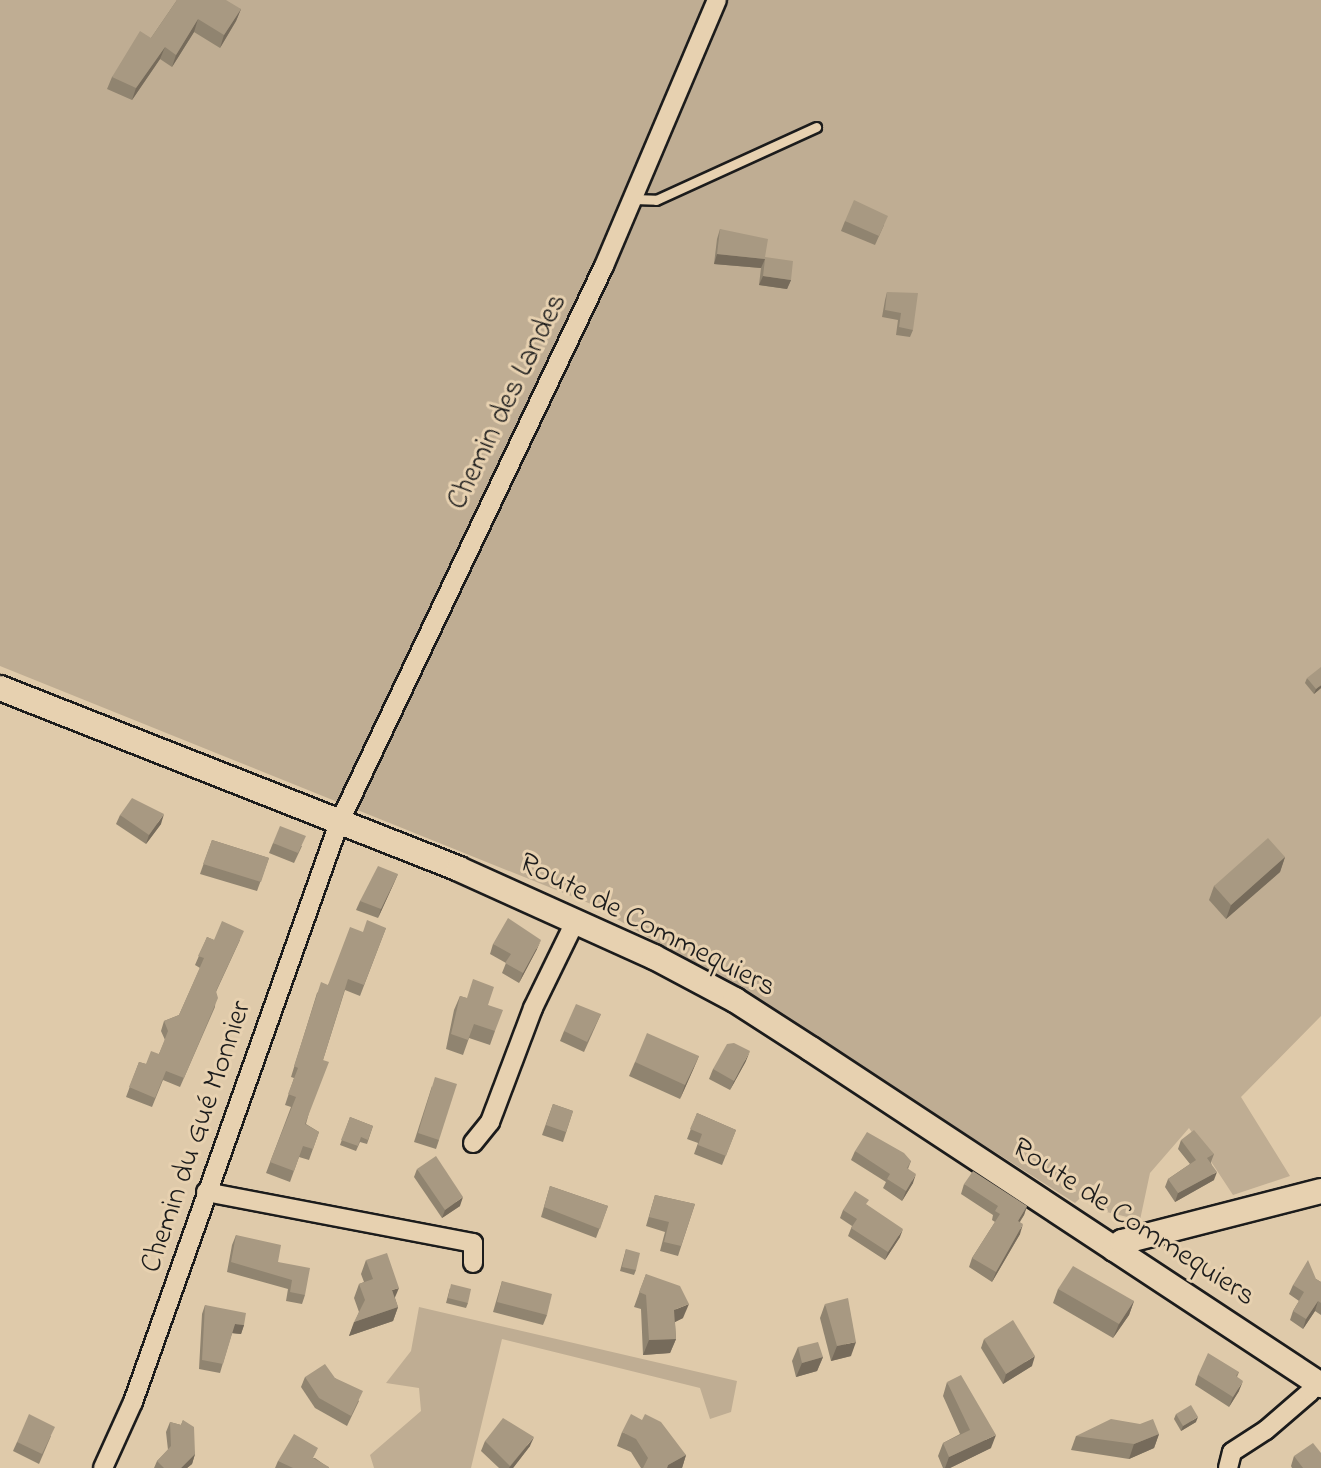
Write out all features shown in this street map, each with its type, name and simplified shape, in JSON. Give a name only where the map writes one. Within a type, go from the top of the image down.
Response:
[{"type":"street","name":"Chemin des Landes","points":[[339,823],[633,199],[717,0]]},
{"type":"street","name":"Route de Commequiers","points":[[0,688],[576,920],[735,1000],[1318,1383]]},
{"type":"street","name":"Chemin du Gué Monnier","points":[[103,1468],[133,1402],[339,823]]},
{"type":"street","points":[[473,1143],[489,1122],[533,1008],[576,920]]},
{"type":"street","points":[[1114,1249],[1122,1242],[1321,1191]]},
{"type":"street","points":[[206,1192],[473,1243],[473,1263]]},
{"type":"street","points":[[1228,1468],[1231,1452],[1266,1430],[1318,1383]]},
{"type":"lane","points":[[633,199],[656,200],[816,127]]},
{"type":"shaded area","points":[[0,0],[1321,0],[1321,1016],[1241,1097],[1290,1176],[1233,1195],[1189,1128],[1150,1173],[1140,1220],[1098,1210],[1097,1182],[1075,1203],[761,1003],[591,904],[0,666]]},
{"type":"shaded area","points":[[419,1307],[737,1381],[731,1412],[710,1419],[700,1388],[502,1339],[471,1468],[374,1468],[370,1455],[421,1411],[419,1388],[386,1383],[411,1351]]},
{"type":"building","points":[[177,0],[226,0],[241,9],[224,35],[198,19],[176,55],[165,47],[136,88],[112,77],[140,31],[151,38]]},
{"type":"building","points":[[854,200],[888,216],[879,236],[845,221]]},
{"type":"building","points":[[720,229],[768,239],[765,257],[793,261],[791,280],[763,276],[765,259],[717,254]]},
{"type":"building","points":[[887,292],[918,293],[913,330],[899,327],[901,313],[885,310]]},
{"type":"building","points":[[1321,667],[1321,685],[1316,689],[1307,678]]},
{"type":"building","points":[[132,798],[164,814],[149,835],[120,815]]},
{"type":"building","points":[[280,826],[306,836],[298,853],[273,843]]},
{"type":"building","points":[[1268,838],[1285,857],[1231,905],[1214,886]]},
{"type":"building","points":[[212,840],[269,858],[261,882],[203,864]]},
{"type":"building","points":[[378,866],[398,874],[381,909],[360,901]]},
{"type":"building","points":[[508,918],[541,940],[523,973],[505,963],[511,954],[493,944]]},
{"type":"building","points":[[367,920],[386,928],[364,985],[348,979],[323,1060],[329,1062],[305,1124],[319,1132],[313,1149],[303,1146],[294,1171],[270,1162],[296,1097],[288,1094],[298,1068],[294,1066],[321,982],[328,985],[350,927],[363,932]]},
{"type":"building","points":[[222,921],[244,931],[216,991],[218,998],[184,1078],[166,1071],[155,1098],[129,1087],[139,1062],[146,1064],[151,1051],[159,1054],[168,1031],[164,1021],[179,1015],[204,958],[198,956],[207,937],[214,940]]},
{"type":"building","points":[[473,979],[494,987],[488,1005],[503,1010],[495,1031],[474,1024],[468,1040],[451,1034],[460,996],[467,998]]},
{"type":"building","points":[[576,1004],[601,1014],[587,1042],[564,1031]]},
{"type":"building","points":[[647,1033],[699,1056],[685,1085],[635,1062]]},
{"type":"building","points":[[734,1043],[750,1051],[734,1081],[713,1069],[727,1044]]},
{"type":"building","points":[[435,1077],[457,1084],[439,1140],[418,1133]]},
{"type":"building","points":[[553,1104],[573,1111],[566,1132],[546,1125]]},
{"type":"building","points":[[697,1113],[736,1130],[726,1156],[698,1145],[702,1134],[690,1129]]},
{"type":"building","points":[[350,1117],[373,1126],[368,1140],[361,1137],[358,1146],[341,1140]]},
{"type":"building","points":[[1194,1130],[1214,1154],[1207,1158],[1217,1172],[1178,1193],[1168,1179],[1196,1160],[1181,1140]]},
{"type":"building","points":[[867,1132],[904,1153],[911,1161],[907,1168],[916,1174],[906,1191],[887,1179],[890,1174],[855,1151]]},
{"type":"building","points":[[436,1156],[463,1197],[445,1210],[417,1169]]},
{"type":"building","points":[[973,1171],[1027,1206],[1018,1221],[1023,1224],[996,1272],[972,1258],[1000,1214],[995,1211],[998,1206],[964,1184]]},
{"type":"building","points":[[550,1186],[608,1206],[600,1229],[544,1207]]},
{"type":"building","points":[[855,1191],[869,1200],[866,1204],[903,1229],[888,1252],[851,1228],[857,1219],[843,1210]]},
{"type":"building","points":[[655,1195],[695,1204],[681,1246],[664,1242],[669,1222],[649,1217]]},
{"type":"building","points":[[236,1235],[281,1245],[278,1262],[310,1268],[305,1295],[290,1292],[292,1280],[231,1262]]},
{"type":"building","points":[[626,1249],[640,1253],[636,1270],[622,1267]]},
{"type":"building","points":[[387,1253],[399,1288],[392,1290],[398,1307],[354,1322],[365,1300],[359,1284],[373,1279],[366,1260]]},
{"type":"building","points":[[1308,1260],[1316,1279],[1321,1282],[1321,1303],[1318,1301],[1306,1319],[1293,1311],[1304,1292],[1293,1285]]},
{"type":"building","points":[[1073,1266],[1134,1301],[1119,1324],[1058,1289]]},
{"type":"building","points":[[646,1274],[680,1286],[689,1304],[674,1310],[676,1339],[649,1340],[646,1295],[639,1292]]},
{"type":"building","points":[[502,1281],[552,1294],[547,1315],[497,1302]]},
{"type":"building","points":[[451,1284],[471,1289],[468,1303],[448,1298]]},
{"type":"building","points":[[848,1298],[856,1342],[837,1346],[825,1304]]},
{"type":"building","points":[[205,1305],[246,1313],[244,1325],[235,1324],[223,1364],[202,1360]]},
{"type":"building","points":[[1013,1320],[1035,1356],[1006,1374],[984,1339]]},
{"type":"building","points":[[818,1342],[823,1357],[802,1363],[798,1347]]},
{"type":"building","points":[[1208,1353],[1239,1372],[1236,1376],[1243,1381],[1233,1397],[1198,1375]]},
{"type":"building","points":[[325,1364],[335,1378],[363,1391],[351,1416],[319,1398],[305,1377]]},
{"type":"building","points":[[961,1375],[996,1435],[949,1457],[943,1443],[970,1430],[947,1382]]},
{"type":"building","points":[[1191,1405],[1198,1417],[1183,1426],[1176,1414]]},
{"type":"building","points":[[29,1414],[55,1427],[42,1454],[17,1442]]},
{"type":"building","points":[[631,1414],[642,1420],[645,1414],[661,1422],[686,1455],[667,1468],[643,1468],[648,1458],[636,1439],[622,1432]]},
{"type":"building","points":[[503,1418],[534,1437],[510,1466],[485,1441]]},
{"type":"building","points":[[1111,1419],[1140,1424],[1153,1419],[1159,1434],[1134,1444],[1076,1436]]},
{"type":"building","points":[[183,1420],[194,1427],[195,1454],[181,1468],[164,1468],[157,1461],[171,1446],[170,1422],[181,1425]]},
{"type":"building","points":[[294,1434],[318,1448],[313,1458],[329,1468],[293,1468],[278,1461]]},
{"type":"building","points":[[1313,1443],[1321,1453],[1321,1468],[1303,1468],[1294,1456]]}]
